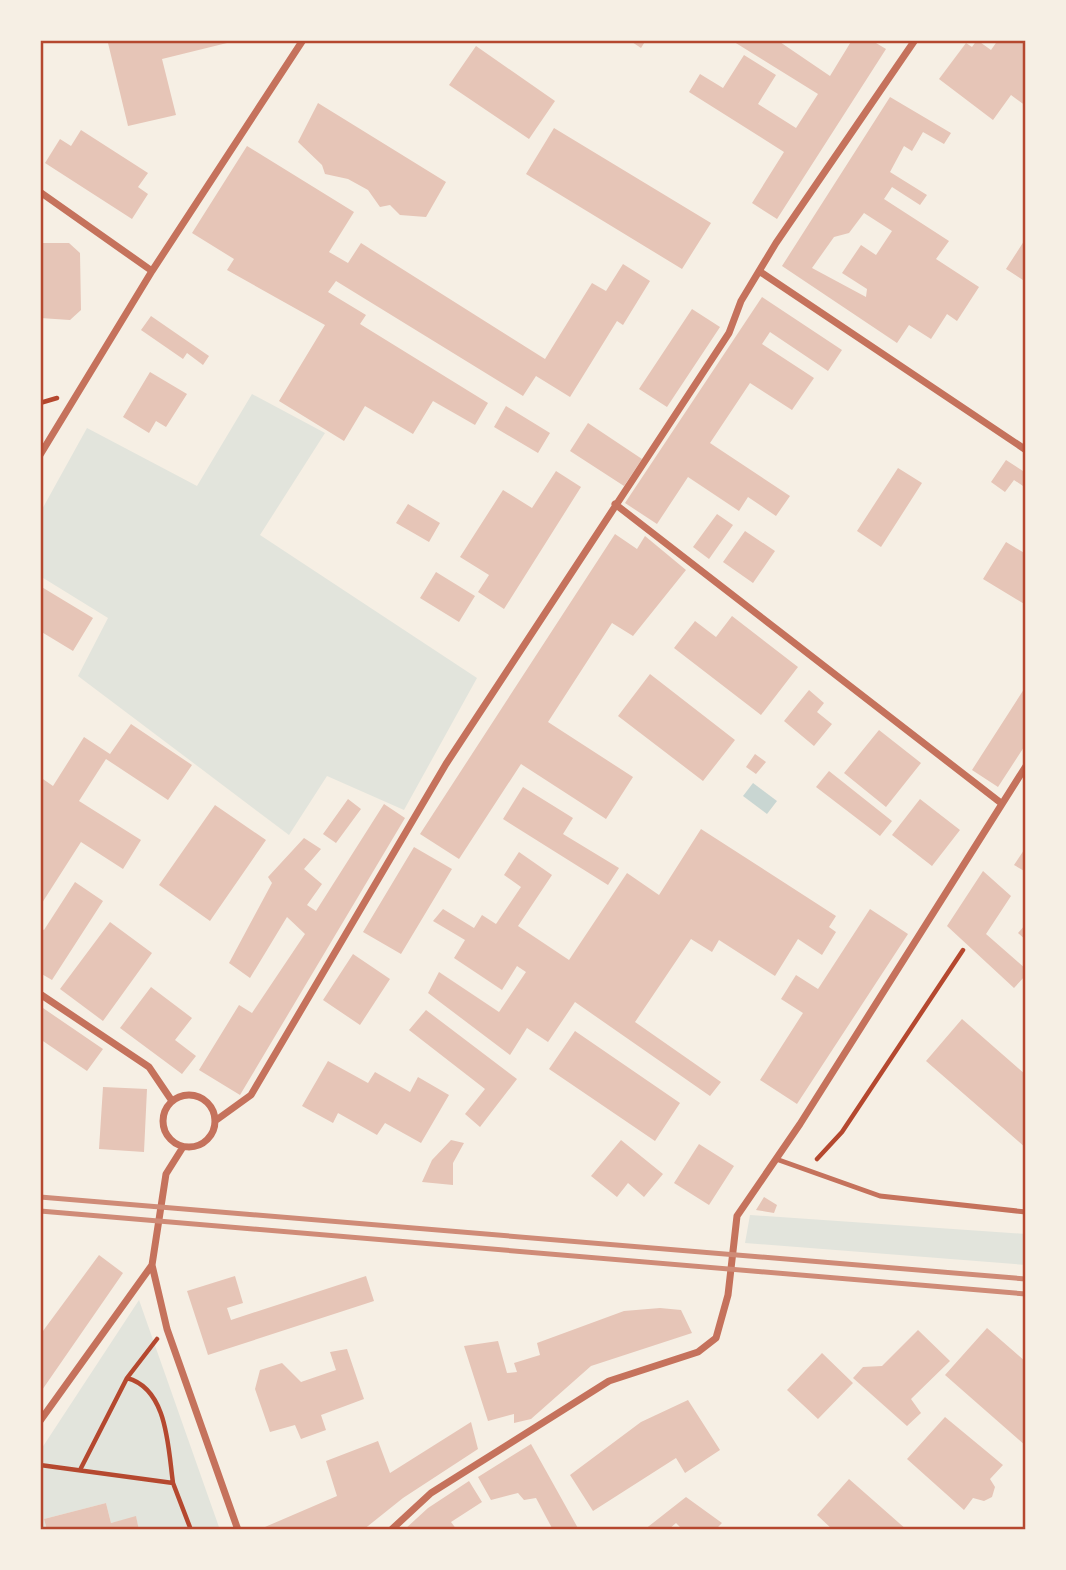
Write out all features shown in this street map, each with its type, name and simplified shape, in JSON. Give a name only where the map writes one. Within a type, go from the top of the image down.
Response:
[{"type":"street","points":[[40,455],[152,271],[303,40]]},
{"type":"street","points":[[215,1121],[251,1095],[446,764],[729,333],[741,301],[759,271],[915,40]]},
{"type":"street","points":[[40,192],[152,271]]},
{"type":"street","points":[[759,271],[1026,450]]},
{"type":"street","points":[[615,503],[1000,803]]},
{"type":"street","points":[[391,1530],[431,1493],[609,1381],[698,1352],[716,1338],[728,1295],[737,1216],[1026,766]]},
{"type":"street","points":[[40,994],[149,1067],[172,1101]]},
{"type":"street","points":[[180,1096],[198,1096],[212,1108],[215,1121],[209,1138],[200,1145],[183,1147],[170,1140],[162,1124],[163,1114],[172,1101],[180,1096]]},
{"type":"street","points":[[183,1147],[166,1174],[153,1241],[152,1265],[167,1329],[237,1530]]},
{"type":"street","points":[[40,1421],[152,1265]]},
{"type":"lane","points":[[776,1159],[880,1196],[1026,1212]]},
{"type":"path","points":[[807,1170],[842,1132],[963,950]]},
{"type":"path","points":[[81,1468],[127,1377],[167,1329]]},
{"type":"path","points":[[127,1377],[138,1381],[155,1399],[173,1483],[191,1530]]},
{"type":"path","points":[[40,1465],[81,1468],[173,1483]]},
{"type":"shaded area","points":[[252,394],[325,433],[260,535],[477,678],[404,810],[327,776],[289,835],[78,676],[108,618],[40,576],[40,513],[87,428],[197,486]]},
{"type":"shaded area","points":[[753,783],[777,801],[767,814],[743,796]]},
{"type":"shaded area","points":[[750,1215],[1026,1234],[1026,1265],[745,1243]]},
{"type":"shaded area","points":[[139,1300],[220,1530],[139,1530],[136,1517],[111,1523],[106,1503],[44,1519],[47,1530],[40,1530],[40,1451]]},
{"type":"building","points":[[120,40],[226,40],[227,43],[162,59],[176,115],[128,126],[108,43]]},
{"type":"building","points":[[629,40],[646,40],[641,48]]},
{"type":"building","points":[[731,40],[777,40],[830,76],[852,40],[871,40],[886,49],[777,219],[752,203],[784,152],[689,92],[700,74],[723,88],[744,55],[776,75],[758,104],[796,128],[818,94]]},
{"type":"building","points":[[977,40],[991,50],[998,40],[1026,40],[1026,106],[1011,95],[993,120],[939,79],[966,43],[972,47]]},
{"type":"building","points":[[476,46],[555,101],[529,139],[449,85]]},
{"type":"building","points":[[890,97],[951,133],[944,144],[923,132],[912,151],[904,146],[890,172],[927,195],[920,205],[892,187],[884,199],[949,241],[936,259],[979,287],[957,321],[947,314],[931,339],[909,325],[897,343],[782,266]],"holes":[[[864,213],[892,231],[876,255],[861,245],[842,273],[867,289],[866,297],[812,268],[834,237],[849,233]]]},
{"type":"building","points":[[318,103],[446,182],[426,217],[400,215],[390,205],[380,207],[368,190],[348,179],[325,174],[322,165],[298,142]]},
{"type":"building","points":[[554,128],[711,223],[682,269],[526,174]]},
{"type":"building","points":[[81,130],[148,173],[138,187],[148,194],[132,219],[45,163],[60,139],[71,146]]},
{"type":"building","points":[[247,146],[354,212],[329,252],[348,263],[361,243],[545,359],[592,283],[606,291],[623,264],[650,281],[623,325],[617,321],[570,397],[536,376],[523,396],[336,281],[328,292],[366,315],[360,324],[488,403],[475,425],[433,401],[413,434],[365,406],[344,441],[279,401],[325,325],[227,270],[234,259],[192,233]]},
{"type":"building","points":[[1026,238],[1026,282],[1006,269]]},
{"type":"building","points":[[40,243],[69,243],[80,253],[81,310],[70,320],[40,318]]},
{"type":"building","points":[[762,297],[842,350],[828,371],[770,332],[762,344],[814,378],[792,410],[750,383],[710,443],[790,496],[776,516],[748,497],[739,511],[688,477],[657,524],[625,503]]},
{"type":"building","points":[[692,309],[720,327],[667,407],[639,389]]},
{"type":"building","points":[[151,316],[209,356],[203,365],[187,353],[183,359],[141,330]]},
{"type":"building","points":[[150,372],[187,394],[166,427],[156,421],[149,433],[123,417]]},
{"type":"building","points":[[506,406],[550,433],[538,453],[494,427]]},
{"type":"building","points":[[588,423],[642,459],[624,486],[570,451]]},
{"type":"building","points":[[1006,460],[1026,473],[1026,488],[1014,480],[1005,492],[991,482]]},
{"type":"building","points":[[898,468],[922,483],[881,547],[857,531]]},
{"type":"building","points":[[556,471],[581,487],[504,609],[478,592],[489,575],[460,557],[503,490],[532,508]]},
{"type":"building","points":[[408,504],[440,523],[429,542],[396,523]]},
{"type":"building","points":[[717,514],[733,525],[709,559],[693,547]]},
{"type":"building","points":[[745,531],[775,551],[753,583],[723,562]]},
{"type":"building","points":[[615,534],[637,549],[645,536],[686,570],[633,636],[612,623],[548,722],[633,777],[606,819],[521,764],[459,859],[420,834]]},
{"type":"building","points":[[1006,542],[1026,554],[1026,605],[983,579]]},
{"type":"building","points":[[436,572],[475,596],[459,622],[420,598]]},
{"type":"building","points":[[40,586],[93,618],[73,651],[40,631]]},
{"type":"building","points":[[732,616],[798,667],[761,715],[674,648],[695,621],[716,637]]},
{"type":"building","points":[[650,674],[735,740],[703,781],[618,716]]},
{"type":"building","points":[[1026,686],[1026,744],[998,787],[972,770]]},
{"type":"building","points":[[809,690],[824,703],[817,712],[832,724],[814,746],[784,721]]},
{"type":"building","points":[[131,724],[192,765],[168,800],[106,759],[79,801],[141,840],[123,869],[81,842],[42,903],[40,777],[53,786],[84,737],[110,754]]},
{"type":"building","points":[[879,730],[921,763],[886,807],[844,773]]},
{"type":"building","points":[[755,754],[766,762],[756,774],[746,767]]},
{"type":"building","points":[[829,771],[892,821],[880,836],[816,787]]},
{"type":"building","points":[[523,787],[573,818],[563,834],[619,868],[608,885],[503,819]]},
{"type":"building","points":[[348,799],[361,809],[336,843],[323,834]]},
{"type":"building","points":[[920,799],[960,830],[932,866],[892,835]]},
{"type":"building","points":[[384,804],[405,818],[240,1095],[199,1070],[239,1005],[252,1013],[305,934],[287,917],[250,978],[229,963],[272,883],[268,877],[304,838],[321,849],[304,869],[322,884],[307,905],[316,911]]},
{"type":"building","points":[[215,805],[266,840],[210,921],[159,885]]},
{"type":"building","points":[[701,829],[836,916],[829,927],[836,932],[822,955],[798,939],[775,976],[719,940],[712,952],[691,939],[635,1022],[721,1082],[710,1096],[575,1002],[548,1042],[527,1028],[510,1055],[428,993],[439,972],[499,1012],[526,972],[517,966],[502,990],[454,958],[465,940],[433,921],[443,909],[474,928],[482,915],[496,924],[521,887],[504,875],[519,852],[552,875],[518,926],[569,960],[627,873],[659,895]]},
{"type":"building","points":[[414,847],[452,869],[401,954],[363,932]]},
{"type":"building","points":[[1026,847],[1026,872],[1014,865]]},
{"type":"building","points":[[983,871],[1011,896],[986,934],[1026,969],[1026,975],[1014,988],[947,926]]},
{"type":"building","points":[[75,882],[103,901],[52,980],[40,973],[40,928],[44,930]]},
{"type":"building","points":[[870,909],[908,934],[797,1104],[760,1080],[803,1013],[781,999],[796,975],[818,989]]},
{"type":"building","points":[[110,922],[152,953],[103,1021],[60,989]]},
{"type":"building","points":[[1026,924],[1026,940],[1018,933]]},
{"type":"building","points":[[353,954],[390,979],[360,1025],[323,1000]]},
{"type":"building","points":[[151,987],[192,1018],[175,1040],[196,1056],[182,1074],[120,1028]]},
{"type":"building","points":[[40,1006],[103,1049],[87,1071],[40,1039]]},
{"type":"building","points":[[426,1010],[517,1079],[480,1127],[465,1114],[485,1089],[409,1030]]},
{"type":"building","points":[[962,1019],[1026,1075],[1026,1148],[926,1061]]},
{"type":"building","points":[[575,1031],[680,1103],[655,1141],[549,1069]]},
{"type":"building","points":[[328,1061],[368,1083],[375,1072],[410,1092],[418,1077],[449,1095],[421,1143],[385,1123],[377,1135],[338,1113],[333,1123],[302,1106]]},
{"type":"building","points":[[103,1087],[147,1089],[144,1152],[99,1149]]},
{"type":"building","points":[[451,1140],[464,1143],[453,1163],[453,1185],[422,1182],[432,1160]]},
{"type":"building","points":[[621,1140],[663,1174],[644,1197],[628,1183],[617,1197],[591,1176]]},
{"type":"building","points":[[699,1144],[734,1166],[709,1205],[674,1183]]},
{"type":"building","points":[[764,1197],[777,1205],[774,1213],[756,1210]]},
{"type":"building","points":[[99,1255],[123,1273],[40,1393],[40,1335]]},
{"type":"building","points":[[235,1276],[243,1303],[227,1308],[231,1320],[366,1276],[374,1301],[208,1355],[187,1291]]},
{"type":"building","points":[[660,1308],[681,1310],[692,1333],[591,1366],[531,1419],[514,1423],[514,1414],[488,1421],[464,1346],[498,1341],[507,1373],[517,1372],[514,1363],[540,1355],[537,1343],[624,1311]]},
{"type":"building","points":[[987,1328],[1026,1362],[1026,1446],[945,1375]]},
{"type":"building","points":[[918,1330],[950,1361],[911,1399],[921,1413],[907,1426],[853,1378],[863,1367],[882,1366]]},
{"type":"building","points":[[347,1349],[364,1399],[321,1415],[326,1430],[301,1439],[295,1425],[270,1432],[255,1389],[260,1370],[282,1363],[301,1382],[336,1370],[330,1352]]},
{"type":"building","points":[[822,1353],[853,1383],[818,1419],[787,1390]]},
{"type":"building","points":[[688,1400],[720,1450],[685,1473],[676,1458],[593,1511],[570,1475],[641,1422]]},
{"type":"building","points":[[945,1417],[1003,1465],[990,1479],[995,1487],[992,1497],[984,1501],[973,1498],[964,1510],[907,1459]]},
{"type":"building","points":[[471,1422],[478,1449],[403,1498],[363,1530],[258,1530],[337,1496],[326,1461],[378,1441],[390,1473]]},
{"type":"building","points":[[531,1444],[579,1530],[553,1530],[536,1498],[524,1500],[518,1493],[491,1500],[478,1477]]},
{"type":"building","points":[[849,1479],[907,1530],[833,1530],[817,1515]]},
{"type":"building","points":[[469,1481],[482,1502],[451,1522],[457,1530],[404,1530],[428,1508]]},
{"type":"building","points":[[686,1497],[722,1523],[715,1530],[683,1530],[676,1523],[668,1530],[644,1530]]},
{"type":"building","points":[[106,1503],[111,1523],[136,1516],[139,1530],[47,1530],[44,1519]]},
{"type":"railway","points":[[40,1197],[1026,1279]]},
{"type":"railway","points":[[40,1211],[1026,1294]]}]
